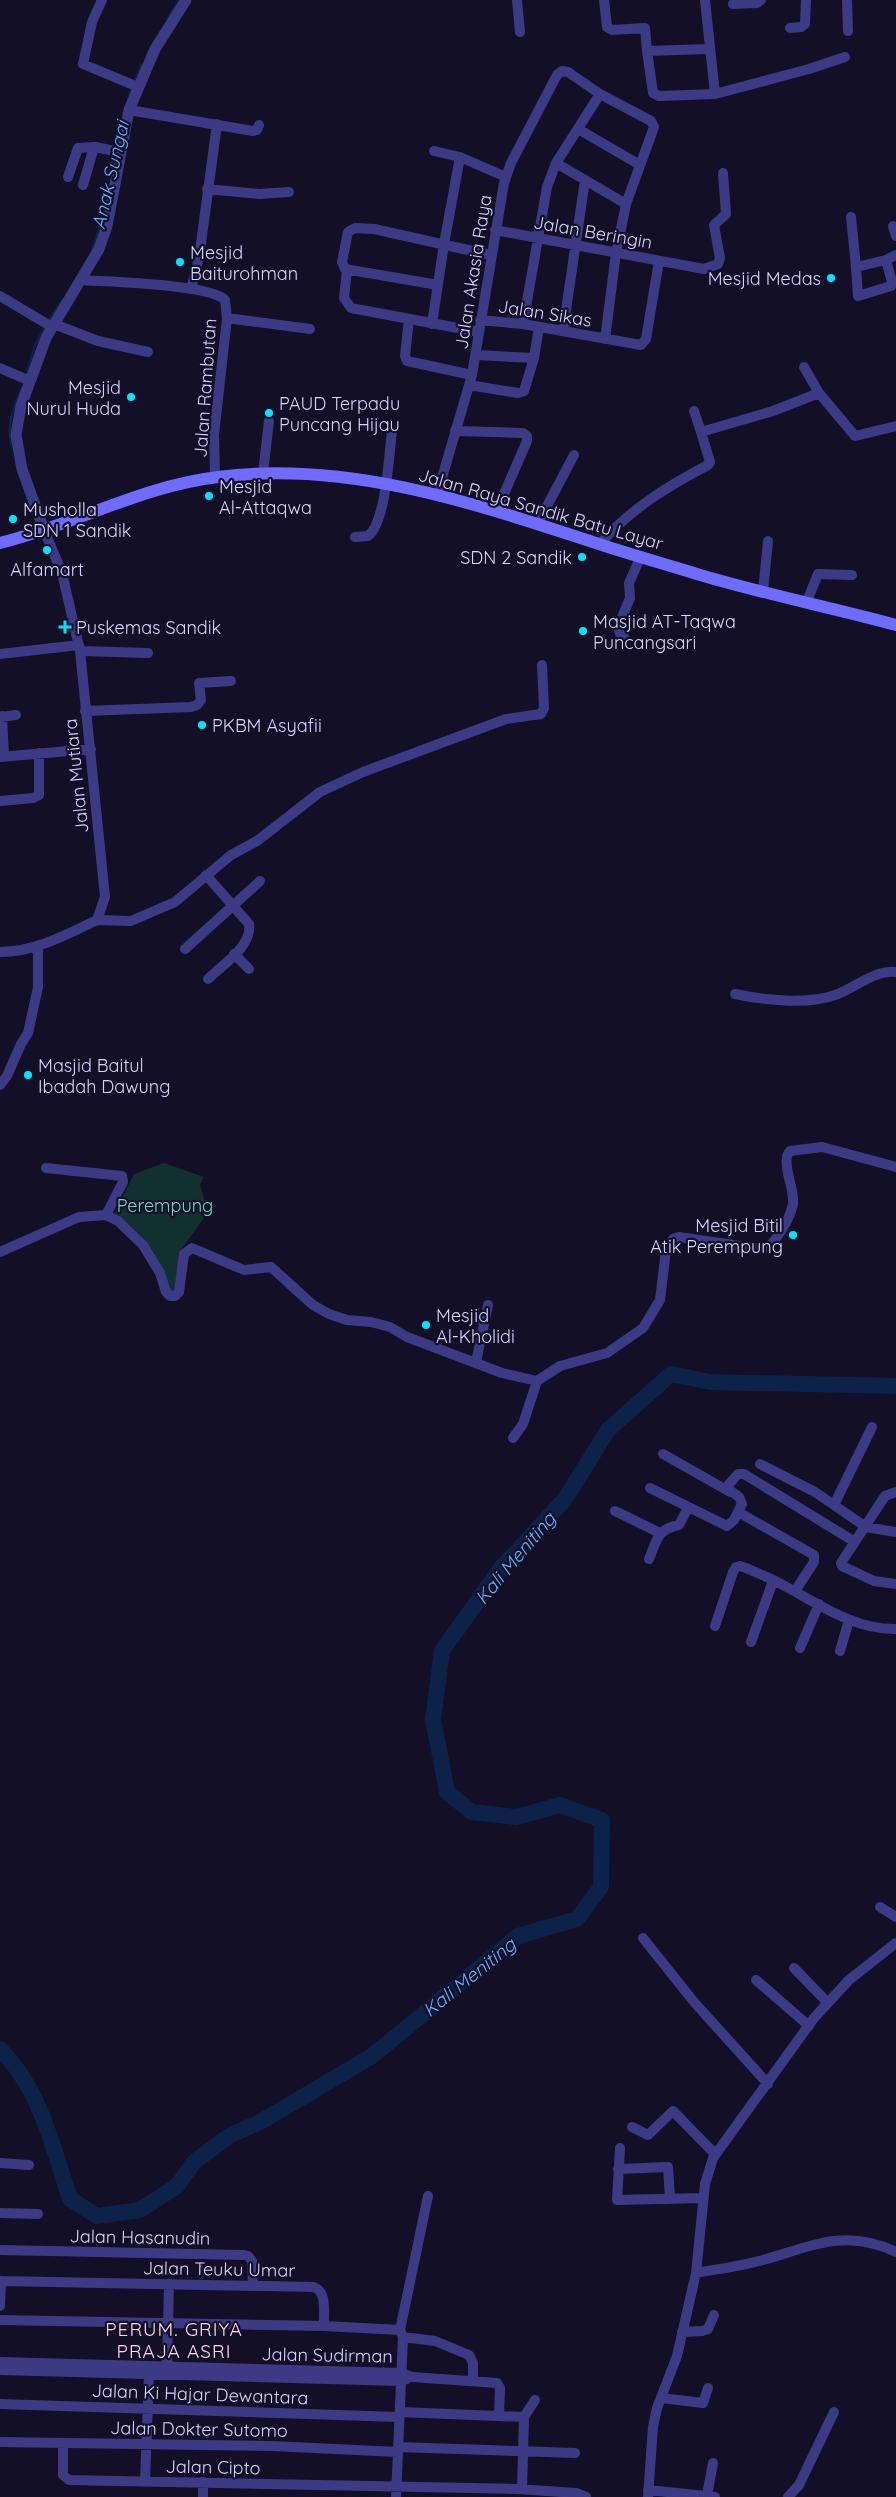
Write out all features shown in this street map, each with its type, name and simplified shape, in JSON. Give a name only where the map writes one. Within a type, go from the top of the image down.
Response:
[{"type":"main road","name":"Jalan Raya Sandik Batu Layar","points":[[0,543],[44,530],[133,496],[215,477],[288,473],[385,484],[437,494],[497,510],[600,544],[763,591],[896,624]]},
{"type":"street","points":[[102,0],[92,22],[82,64],[118,77],[136,86]]},
{"type":"street","points":[[44,530],[25,482],[16,435],[26,379],[49,324],[99,249],[103,238],[129,110],[136,86],[155,49],[186,0]]},
{"type":"street","points":[[517,0],[520,32]]},
{"type":"street","points":[[604,0],[607,27],[612,30],[646,28],[652,91],[656,96],[715,94],[809,69],[845,57]]},
{"type":"street","points":[[705,0],[715,94]]},
{"type":"street","points":[[733,4],[757,3],[761,0]]},
{"type":"street","points":[[790,28],[801,27],[806,23],[806,0]]},
{"type":"street","points":[[847,0],[848,31]]},
{"type":"street","points":[[648,51],[709,49]]},
{"type":"street","name":"Jalan Akasia Raya","points":[[437,494],[472,375],[490,255],[506,177],[557,75],[562,71],[568,72],[600,94]]},
{"type":"street","points":[[522,324],[538,239],[544,194],[556,163],[600,94]]},
{"type":"street","name":"Jalan Sikas","points":[[600,94],[653,124],[654,133],[640,164],[626,204],[616,253],[605,339]]},
{"type":"street","points":[[129,110],[253,131],[257,130],[259,125]]},
{"type":"street","points":[[191,289],[199,258],[217,124]]},
{"type":"street","points":[[578,129],[640,164]]},
{"type":"street","points":[[68,177],[76,150],[82,147],[94,147],[120,152]]},
{"type":"street","points":[[83,186],[94,147]]},
{"type":"street","points":[[434,151],[460,157],[506,177]]},
{"type":"street","points":[[432,324],[460,157]]},
{"type":"street","points":[[556,163],[626,204]]},
{"type":"street","name":"Jalan Beringin","points":[[495,230],[704,269],[718,264],[719,261],[714,224],[726,214],[724,174]]},
{"type":"street","points":[[563,331],[577,246],[585,180]]},
{"type":"street","points":[[207,189],[259,194],[279,191],[289,192]]},
{"type":"street","points":[[850,217],[858,296],[890,286],[892,282],[886,260]]},
{"type":"street","points":[[438,286],[348,270],[342,262],[347,234],[354,228],[374,229],[490,255]]},
{"type":"street","points":[[856,267],[886,260],[896,255]]},
{"type":"street","name":"Jalan Sikas","points":[[480,320],[522,324],[638,345],[644,343],[646,338],[664,262]]},
{"type":"street","points":[[348,270],[344,298],[348,306],[479,332]]},
{"type":"street","name":"Jalan Rambutan","points":[[80,280],[191,289],[223,298],[227,303],[214,435],[215,477]]},
{"type":"street","points":[[0,296],[49,324],[89,338],[148,352]]},
{"type":"street","points":[[227,318],[310,329]]},
{"type":"street","points":[[409,319],[405,356],[408,362],[472,375]]},
{"type":"street","points":[[469,385],[521,392],[526,388],[534,358],[539,327]]},
{"type":"street","points":[[476,355],[534,358]]},
{"type":"street","points":[[804,367],[818,393],[855,436],[896,426]]},
{"type":"street","points":[[0,368],[26,379]]},
{"type":"street","points":[[701,432],[762,415],[818,393]]},
{"type":"street","points":[[600,544],[612,530],[640,506],[670,486],[708,465],[710,462],[694,412]]},
{"type":"street","points":[[263,474],[270,421]]},
{"type":"street","points":[[355,537],[368,536],[374,531],[385,484],[392,431]]},
{"type":"street","points":[[455,431],[522,432],[527,436],[527,442],[497,510]]},
{"type":"street","points":[[538,524],[574,455]]},
{"type":"street","name":"Jalan Mutiara","points":[[44,530],[62,573],[80,648],[104,891],[104,902],[96,920]]},
{"type":"street","points":[[763,591],[768,541]]},
{"type":"street","points":[[624,637],[620,634],[618,628],[630,600],[630,583],[640,556]]},
{"type":"street","points":[[807,601],[818,574],[852,575]]},
{"type":"street","points":[[0,654],[80,648],[148,653]]},
{"type":"street","points":[[0,952],[15,952],[38,947],[96,920],[123,922],[147,916],[176,902],[230,856],[257,841],[320,792],[400,756],[458,735],[506,719],[541,714],[544,708],[542,665]]},
{"type":"street","points":[[85,711],[192,707],[198,705],[201,700],[199,683],[231,681]]},
{"type":"street","points":[[16,715],[1,716],[2,757],[90,749]]},
{"type":"street","points":[[0,800],[39,795],[39,753]]},
{"type":"street","points":[[206,875],[249,924],[250,929],[247,941],[208,979]]},
{"type":"street","points":[[185,948],[260,881]]},
{"type":"street","points":[[0,1085],[7,1076],[28,1033],[38,987],[38,947]]},
{"type":"street","points":[[234,954],[249,969]]},
{"type":"street","points":[[735,994],[772,1000],[826,998],[885,972],[896,972]]},
{"type":"street","points":[[513,1438],[523,1424],[538,1380],[560,1366],[608,1353],[643,1328],[660,1300],[666,1250],[673,1239],[679,1238],[761,1249],[770,1246],[792,1206],[793,1197],[786,1160],[790,1151],[822,1147],[896,1167]]},
{"type":"street","points":[[46,1168],[122,1176],[123,1182],[106,1215]]},
{"type":"street","points":[[0,1252],[79,1217],[106,1215],[118,1221],[143,1245],[160,1273],[166,1292],[170,1296],[175,1296],[179,1292],[184,1254],[188,1249],[193,1249],[244,1270],[271,1267],[313,1305],[329,1314],[347,1320],[371,1322],[390,1327],[407,1337],[515,1377],[538,1380]]},
{"type":"street","points":[[476,1362],[488,1305]]},
{"type":"street","points":[[834,1504],[872,1427]]},
{"type":"street","points":[[650,1488],[726,1526],[731,1525],[738,1512],[742,1500],[663,1454]]},
{"type":"street","points":[[760,1464],[815,1492],[866,1526],[896,1532]]},
{"type":"street","points":[[730,1492],[729,1484],[738,1474],[744,1474],[855,1542]]},
{"type":"street","points":[[896,1492],[885,1496],[841,1560],[842,1566],[874,1581],[896,1584]]},
{"type":"street","points":[[649,1559],[660,1533],[668,1526],[678,1525],[688,1508]]},
{"type":"street","points":[[615,1511],[660,1533]]},
{"type":"street","points":[[738,1512],[812,1552],[814,1562],[795,1591]]},
{"type":"street","points":[[715,1626],[734,1568],[744,1567],[863,1626],[896,1629]]},
{"type":"street","points":[[751,1642],[774,1581]]},
{"type":"street","points":[[800,1648],[819,1604]]},
{"type":"street","points":[[840,1651],[849,1620]]},
{"type":"street","points":[[880,1906],[896,1917]]},
{"type":"street","points":[[643,1938],[694,2002],[768,2084]]},
{"type":"street","points":[[713,2463],[711,2496],[648,2493],[654,2427],[661,2398],[678,2356],[696,2273],[707,2175],[715,2154],[828,2002],[849,1980],[896,1943]]},
{"type":"street","points":[[794,1968],[828,2002]]},
{"type":"street","points":[[756,1980],[809,2026]]},
{"type":"street","points":[[632,2127],[648,2135],[673,2111],[715,2154]]},
{"type":"street","points":[[620,2148],[617,2200],[703,2198]]},
{"type":"street","points":[[0,2164],[29,2164]]},
{"type":"street","points":[[618,2169],[668,2167],[670,2198]]},
{"type":"street","points":[[396,2492],[402,2334],[428,2196]]},
{"type":"street","points":[[0,2213],[38,2214]]},
{"type":"street","points":[[696,2273],[762,2260],[812,2244],[834,2240],[866,2242],[896,2252]]},
{"type":"street","name":"Jalan Hasanudin","points":[[0,2250],[244,2255],[248,2256],[252,2261],[253,2286]]},
{"type":"street","points":[[0,2281],[0,2306]]},
{"type":"street","name":"Jalan Teuku Umar","points":[[0,2281],[318,2288],[323,2296],[324,2326]]},
{"type":"street","points":[[166,2367],[169,2284]]},
{"type":"street","points":[[682,2332],[702,2332],[708,2329],[714,2315]]},
{"type":"street","points":[[0,2320],[324,2326],[402,2334],[435,2342],[469,2355],[473,2363],[473,2381]]},
{"type":"street","name":"Jalan Sudirman","points":[[0,2362],[166,2367],[473,2381],[499,2384],[499,2416]]},
{"type":"street","points":[[0,2370],[401,2377]]},
{"type":"street","points":[[145,2482],[146,2408],[149,2374]]},
{"type":"street","points":[[661,2398],[703,2403],[708,2388]]},
{"type":"street","points":[[519,2492],[524,2417],[535,2400]]},
{"type":"street","name":"Jalan Ki Hajar Dewantara","points":[[0,2404],[524,2417]]},
{"type":"street","points":[[788,2497],[799,2485],[834,2412]]},
{"type":"street","name":"Jalan Dokter Sutomo","points":[[0,2442],[575,2453]]},
{"type":"street","name":"Jalan Cipto","points":[[63,2443],[64,2478],[145,2482],[203,2482],[396,2492],[576,2493],[586,2497]]},
{"type":"street","points":[[203,2482],[203,2497]]},
{"type":"green space","name":"Perempung","points":[[164,1163],[204,1177],[200,1185],[208,1212],[181,1250],[174,1292],[171,1292],[161,1267],[150,1247],[135,1230],[114,1214],[134,1174]]},
{"type":"waterway","name":"Anak Sungai","points":[[167,20],[179,0]]},
{"type":"waterway","name":"Anak Sungai","points":[[134,82],[142,64]]},
{"type":"waterway","name":"Anak Sungai","points":[[128,98],[132,87]]},
{"type":"waterway","name":"Anak Sungai","points":[[91,254],[104,214]]},
{"type":"waterway","name":"Anak Sungai","points":[[48,321],[63,299]]},
{"type":"waterway","points":[[26,375],[35,345],[45,327]]},
{"type":"waterway","points":[[13,450],[10,434],[11,419],[22,388]]},
{"type":"waterway","name":"Kali Meniting","points":[[0,2049],[26,2082],[44,2120],[70,2199],[97,2216],[140,2210],[177,2186],[194,2162],[229,2136],[262,2121],[372,2056],[518,1936],[577,1919],[601,1887],[602,1820],[560,1805],[516,1817],[472,1812],[447,1792],[433,1719],[442,1651],[501,1568],[565,1499],[608,1430],[671,1374],[710,1382],[896,1386]]},
{"type":"place","name":"Mesjid Baiturohman","points":[[180,262]]},
{"type":"place","name":"Mesjid Medas","points":[[831,278]]},
{"type":"place","name":"Mesjid Nurul Huda","points":[[131,397]]},
{"type":"place","name":"PAUD Terpadu Puncang Hijau","points":[[269,413]]},
{"type":"place","name":"Mesjid Al-Attaqwa","points":[[209,496]]},
{"type":"place","name":"Musholla SDN 1 Sandik","points":[[13,519]]},
{"type":"place","name":"Alfamart","points":[[47,550]]},
{"type":"place","name":"SDN 2 Sandik","points":[[582,557]]},
{"type":"place","name":"Puskemas Sandik","points":[[65,627]]},
{"type":"place","name":"Masjid AT-Taqwa Puncangsari","points":[[583,631]]},
{"type":"place","name":"PKBM Asyafii","points":[[202,725]]},
{"type":"place","name":"Masjid Baitul Ibadah Dawung","points":[[28,1075]]},
{"type":"place","name":"Mesjid Bitil Atik Perempung","points":[[793,1235]]},
{"type":"place","name":"Mesjid Al-Kholidi","points":[[426,1325]]},
{"type":"district","name":"PERUM. GRIYA PRAJA ASRI","points":[[174,2340]]}]
